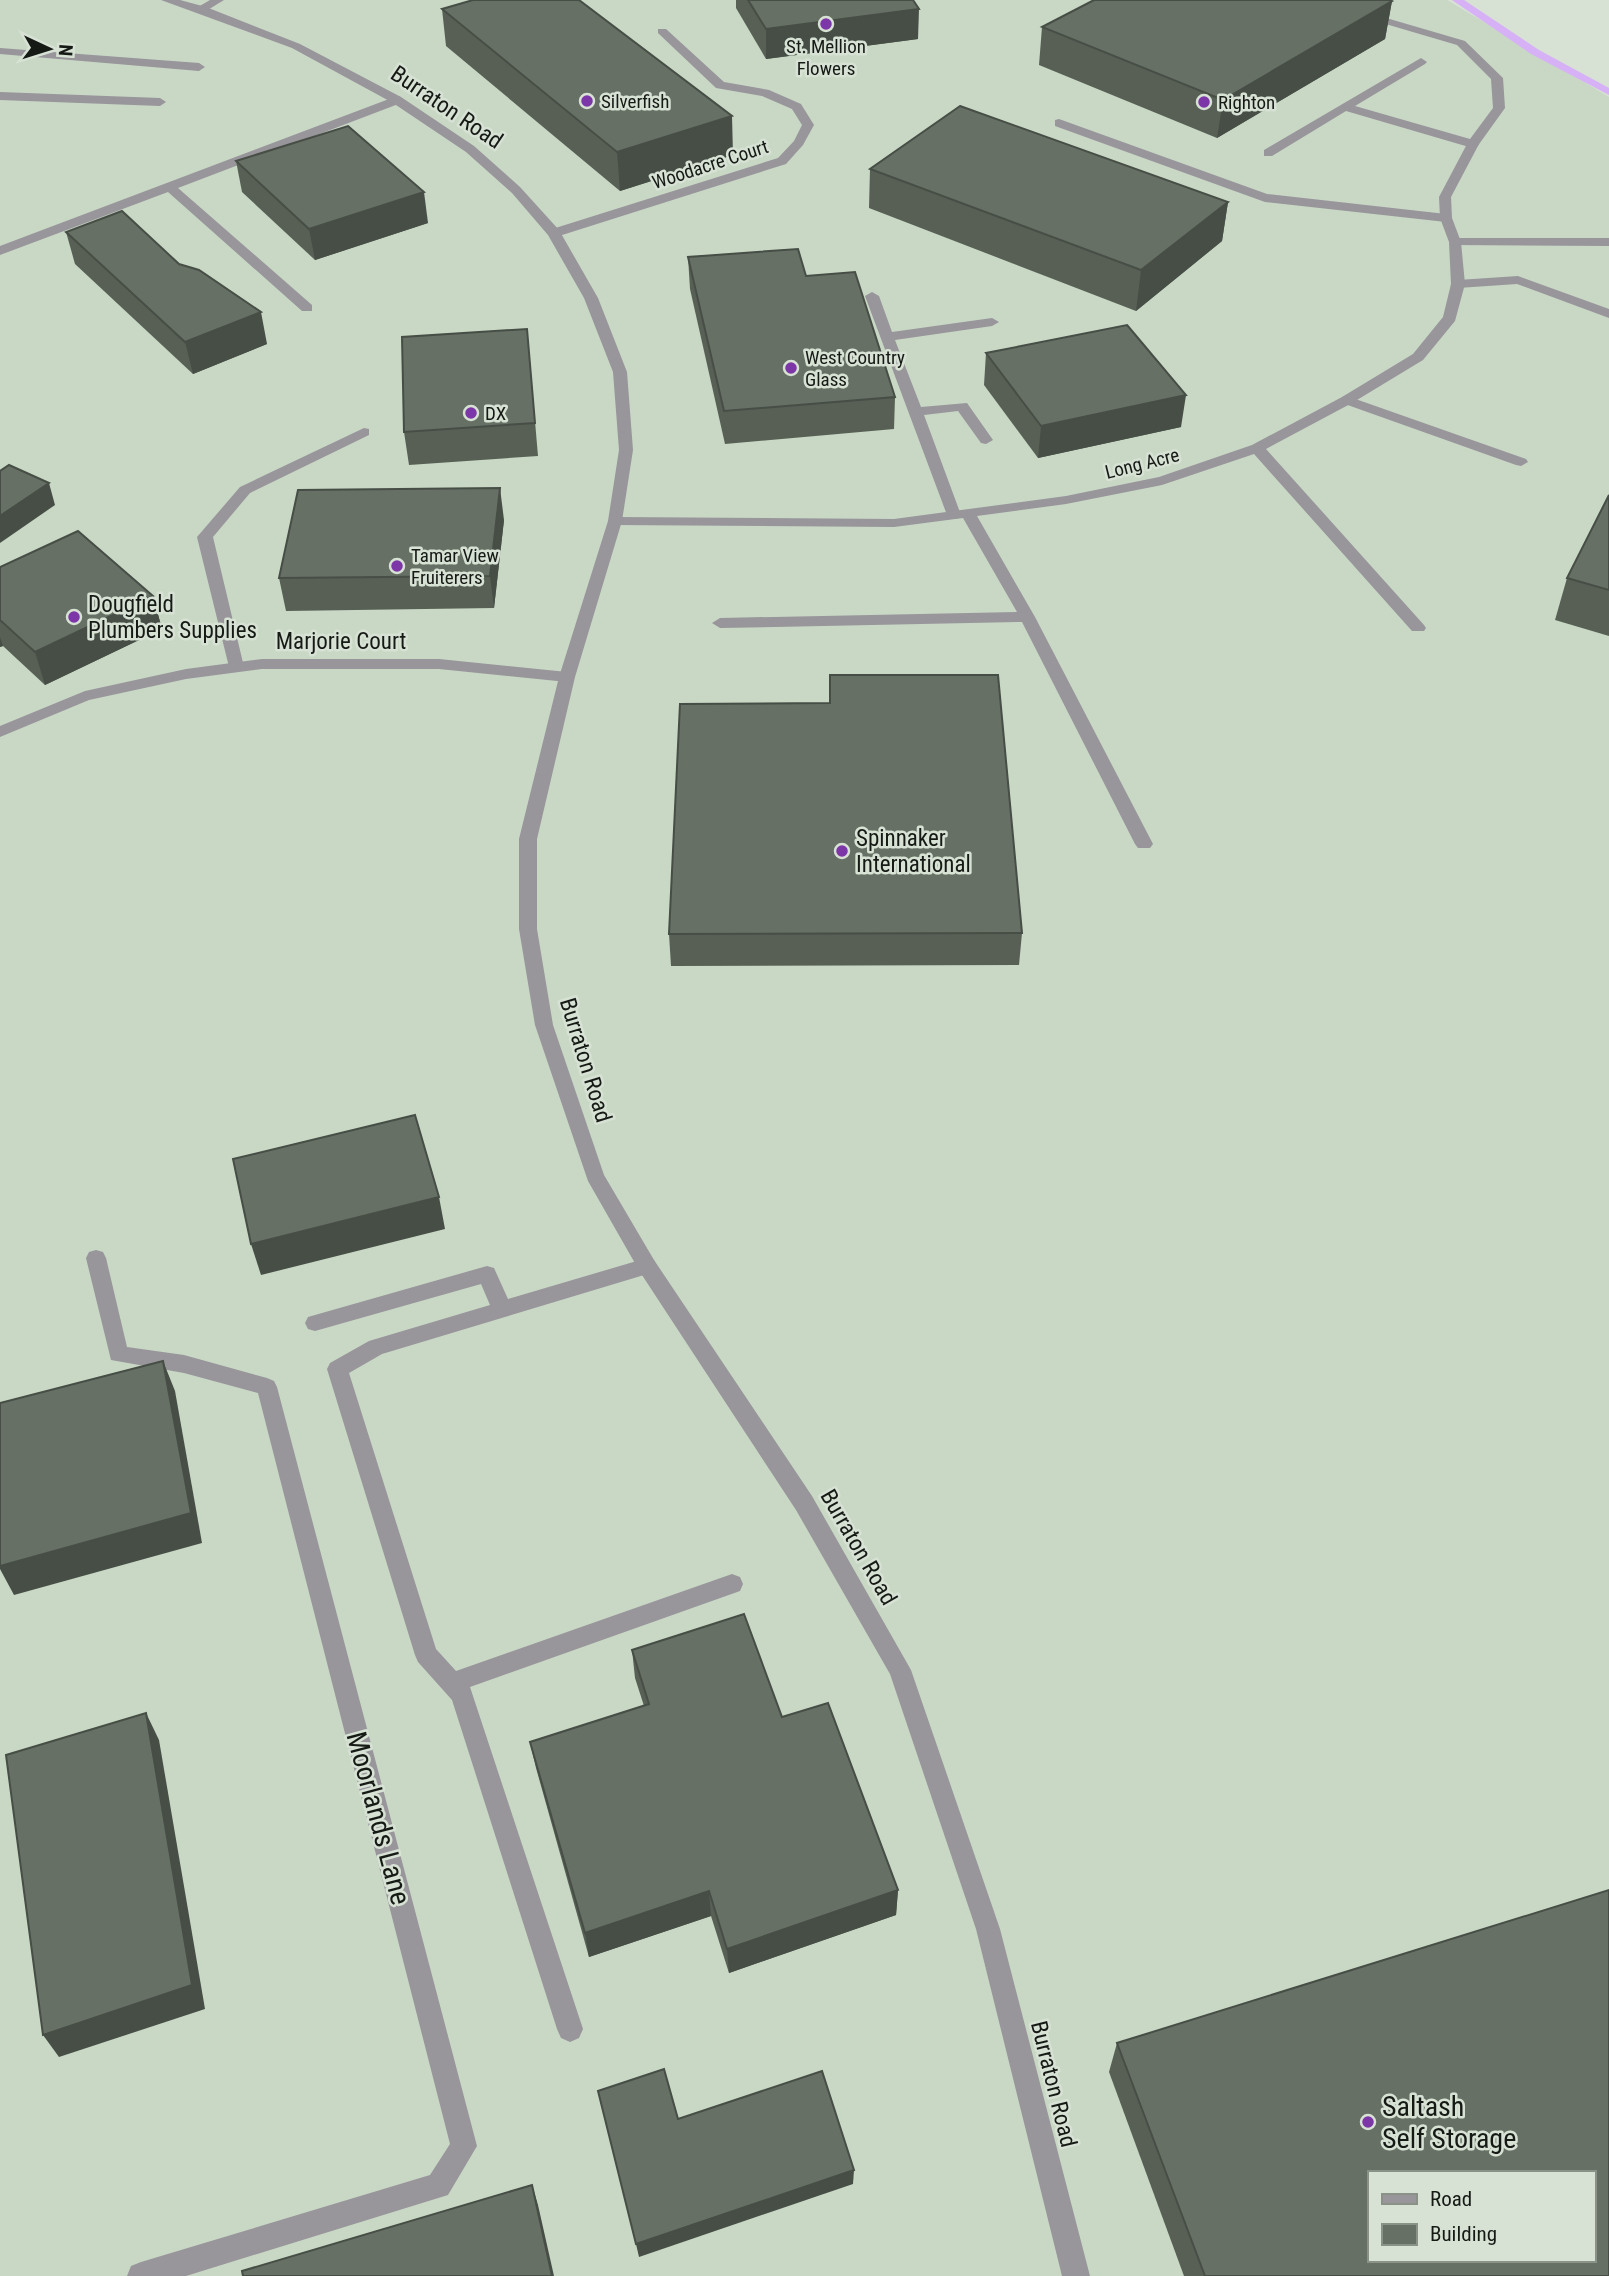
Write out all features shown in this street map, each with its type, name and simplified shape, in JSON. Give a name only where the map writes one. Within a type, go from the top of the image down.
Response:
[{"type":"street","name":"Burraton Road","points":[[167,0],[202,9],[296,46],[397,100],[470,149],[516,190],[554,233],[591,298],[620,372],[626,450],[615,521],[567,677],[528,839],[528,929],[544,1025],[595,1176],[647,1266],[804,1503],[900,1670],[988,1929],[1076,2276]]},
{"type":"street","points":[[202,9],[218,0]]},
{"type":"street","points":[[1345,107],[1473,144],[1499,108],[1497,78],[1461,43],[1376,18]]},
{"type":"street","name":"Woodacre Court","points":[[554,233],[782,161],[808,125],[797,107],[765,93],[720,85],[662,31]]},
{"type":"street","points":[[0,51],[198,67]]},
{"type":"street","points":[[1268,153],[1421,62]]},
{"type":"street","points":[[0,96],[160,102]]},
{"type":"street","points":[[0,251],[397,100]]},
{"type":"street","points":[[1059,122],[1265,198],[1446,218]]},
{"type":"street","name":"Long Acre","points":[[615,521],[894,523],[1066,500],[1162,481],[1257,448],[1347,400],[1418,357],[1450,318],[1458,284],[1455,242],[1446,218],[1445,197],[1473,144]]},
{"type":"street","points":[[170,187],[307,308]]},
{"type":"street","points":[[1455,242],[1609,242]]},
{"type":"street","points":[[1458,284],[1518,280],[1609,314]]},
{"type":"street","points":[[872,296],[915,412],[961,514],[1027,617],[1144,844]]},
{"type":"street","points":[[887,337],[992,322]]},
{"type":"street","points":[[1347,400],[1521,462]]},
{"type":"street","points":[[915,412],[962,405],[986,440]]},
{"type":"street","points":[[1257,448],[1418,628]]},
{"type":"street","points":[[720,623],[1027,617]]},
{"type":"street","name":"Marjorie Court","points":[[0,732],[85,696],[186,674],[262,664],[439,664],[567,677]]},
{"type":"street","name":"Moorlands Lane","points":[[96,1258],[118,1354],[184,1364],[267,1387],[464,2146],[439,2186],[141,2276]]},
{"type":"street","points":[[570,2029],[462,1694],[426,1655],[337,1369],[376,1347],[647,1266]]},
{"type":"street","points":[[315,1323],[487,1274],[502,1310]]},
{"type":"street","points":[[452,1683],[732,1584]]},
{"type":"lane","points":[[236,667],[205,537],[245,489],[364,432]]},
{"type":"shaded area","points":[[0,0],[1447,0],[1609,97],[1609,2276],[0,2276]]},
{"type":"building","points":[[473,0],[579,0],[732,116],[617,152],[442,9]]},
{"type":"building","points":[[748,0],[913,0],[919,9],[766,29]]},
{"type":"building","points":[[1094,0],[1392,1],[1223,100],[1042,27]]},
{"type":"building","points":[[960,106],[1228,202],[1141,270],[870,169]]},
{"type":"building","points":[[348,126],[424,192],[309,229],[236,161]]},
{"type":"building","points":[[122,211],[179,264],[199,270],[261,312],[185,342],[66,232]]},
{"type":"building","name":"West Country Glass","points":[[798,249],[806,276],[855,272],[895,397],[724,411],[688,257]]},
{"type":"building","points":[[1127,325],[1186,395],[1041,426],[986,353]]},
{"type":"building","name":"DX","points":[[527,329],[535,423],[404,432],[402,337]]},
{"type":"building","points":[[9,465],[49,483],[0,516],[0,471]]},
{"type":"building","points":[[500,488],[490,576],[279,578],[298,490]]},
{"type":"building","points":[[1609,495],[1609,590],[1567,578]]},
{"type":"building","points":[[78,531],[153,596],[35,652],[0,620],[0,567]]},
{"type":"building","name":"Spinnaker International","points":[[830,675],[998,675],[1022,933],[669,934],[680,704],[830,703]]},
{"type":"building","points":[[415,1115],[439,1197],[251,1244],[233,1159]]},
{"type":"building","points":[[163,1361],[191,1513],[0,1566],[0,1403]]},
{"type":"building","points":[[744,1614],[782,1717],[828,1703],[898,1890],[727,1949],[709,1891],[585,1933],[530,1742],[649,1704],[632,1650]]},
{"type":"building","points":[[146,1713],[192,1985],[43,2035],[6,1755]]},
{"type":"building","name":"Saltash Self Storage","points":[[1609,1890],[1609,2276],[1205,2276],[1117,2043]]},
{"type":"building","points":[[664,2069],[678,2119],[822,2071],[854,2170],[636,2244],[598,2091]]},
{"type":"building","points":[[532,2185],[552,2276],[243,2276],[242,2271]]},
{"type":"waterway","points":[[1457,0],[1535,52],[1609,92]]},
{"type":"place","name":"St. Mellion Flowers","points":[[826,24]]},
{"type":"place","name":"Silverfish","points":[[587,101]]},
{"type":"place","name":"Righton","points":[[1204,102]]},
{"type":"place","name":"West Country Glass","points":[[791,368]]},
{"type":"place","name":"DX","points":[[471,413]]},
{"type":"place","name":"Tamar View Fruiterers","points":[[397,566]]},
{"type":"place","name":"Dougfield Plumbers Supplies","points":[[74,617]]},
{"type":"place","name":"Spinnaker International","points":[[842,851]]},
{"type":"place","name":"Saltash Self Storage","points":[[1368,2122]]}]
